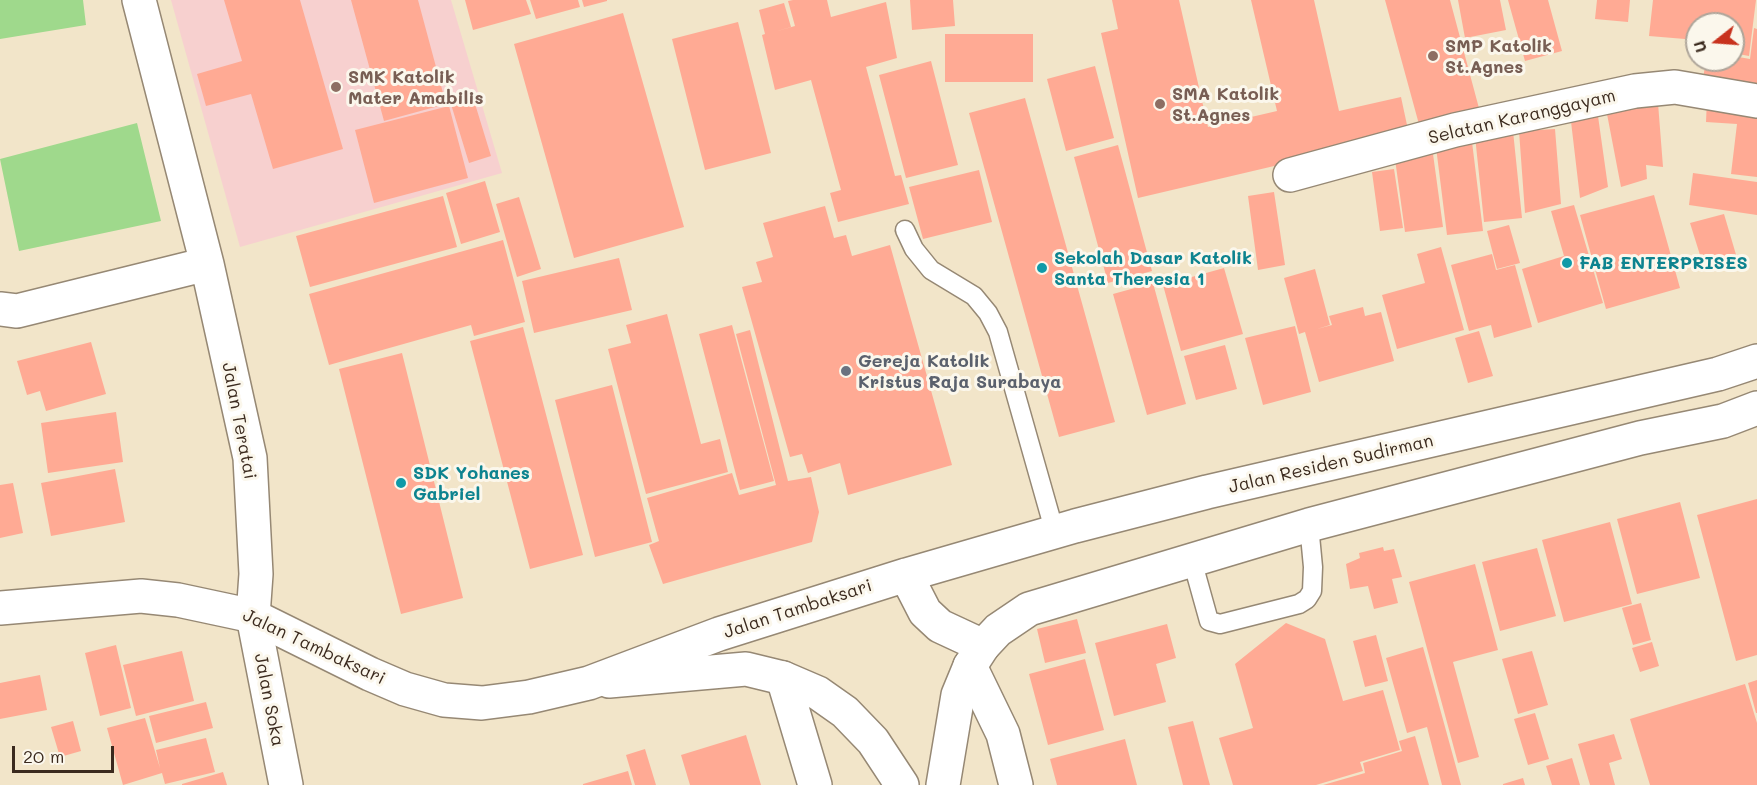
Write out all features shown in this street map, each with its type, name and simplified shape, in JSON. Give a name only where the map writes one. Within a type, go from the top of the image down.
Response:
[{"type":"main road","name":"Jalan Teratai","points":[[139,0],[207,264],[250,458],[255,574],[253,616]]},
{"type":"main road","name":"Selatan Karanggayam","points":[[1290,175],[1455,130],[1635,91],[1675,87],[1757,101]]},
{"type":"main road","points":[[0,309],[17,311],[207,264]]},
{"type":"main road","name":"Jalan Residen Sudirman","points":[[906,575],[1207,492],[1718,374],[1757,362]]},
{"type":"main road","points":[[943,785],[958,695],[976,656],[998,630],[1029,609],[1309,525],[1640,438],[1722,421],[1757,408]]},
{"type":"main road","points":[[906,575],[925,612],[976,656],[1003,734],[1016,785]]},
{"type":"main road","name":"Jalan Tambaksari","points":[[589,684],[719,634],[906,575]]},
{"type":"main road","name":"Jalan Tambaksari","points":[[0,609],[141,596],[178,600],[253,616],[370,674],[405,689],[444,700],[482,703],[529,697],[589,684],[673,674],[746,669],[783,678],[818,693],[846,712],[873,741],[902,785]]},
{"type":"main road","name":"Jalan Soka","points":[[253,616],[286,785]]},
{"type":"main road","points":[[783,678],[815,785]]},
{"type":"lane","points":[[905,230],[914,249],[933,273],[974,296],[988,313],[998,332],[1055,533]]},
{"type":"lane","points":[[1192,560],[1209,621],[1220,624],[1299,604],[1307,599],[1312,591],[1314,567],[1309,525]]},
{"type":"shaded area","name":"SMK Katolik Mater Amabilis","points":[[171,0],[451,0],[502,173],[240,247]]},
{"type":"green space","points":[[0,0],[83,0],[86,25],[0,39]]},
{"type":"green space","points":[[137,123],[161,221],[19,251],[0,159]]},
{"type":"building","points":[[224,0],[300,0],[343,149],[273,169],[251,94],[206,106],[197,74],[242,61]]},
{"type":"building","points":[[351,0],[418,0],[446,104],[384,121]]},
{"type":"building","points":[[465,0],[526,0],[531,14],[473,30]]},
{"type":"building","points":[[530,0],[578,0],[580,7],[536,19]]},
{"type":"building","points":[[582,0],[607,0],[607,1],[584,7]]},
{"type":"building","points":[[827,0],[831,17],[886,2],[897,58],[866,67],[895,176],[901,175],[909,204],[838,222],[830,193],[841,190],[811,80],[775,90],[762,35],[765,34],[759,10],[784,3],[791,27],[774,32],[795,26],[788,1]]},
{"type":"building","points":[[910,0],[953,0],[955,26],[912,30]]},
{"type":"building","name":"SMA Katolik St.Agnes","points":[[1112,0],[1179,0],[1208,127],[1277,111],[1251,0],[1314,0],[1339,111],[1401,97],[1410,139],[1304,159],[1138,198],[1101,33],[1118,29]]},
{"type":"building","name":"SMP Katolik St.Agnes","points":[[1385,0],[1450,0],[1480,112],[1420,128]]},
{"type":"building","points":[[1458,0],[1500,0],[1506,30],[1465,38]]},
{"type":"building","points":[[1508,0],[1548,0],[1562,51],[1525,61]]},
{"type":"building","points":[[1597,0],[1630,0],[1628,22],[1595,19]]},
{"type":"building","points":[[1653,0],[1756,0],[1749,56],[1745,55],[1745,12],[1685,12],[1685,39],[1649,36]]},
{"type":"building","points":[[623,13],[684,227],[574,258],[514,44]]},
{"type":"building","points":[[738,22],[771,153],[705,170],[672,39]]},
{"type":"building","points":[[1754,28],[1757,29],[1757,89],[1702,85],[1704,72],[1745,72],[1745,58],[1750,59]]},
{"type":"building","points":[[945,34],[1033,34],[1033,82],[945,82]]},
{"type":"building","points":[[931,61],[958,165],[906,178],[879,75]]},
{"type":"building","points":[[1095,66],[1114,138],[1066,151],[1047,79]]},
{"type":"building","points":[[472,94],[491,156],[469,163],[450,101]]},
{"type":"building","name":"Sekolah Dasar Katolik Santa Theresia 1","points":[[1025,98],[1115,422],[1059,437],[969,113]]},
{"type":"building","points":[[1707,99],[1757,107],[1757,177],[1731,174],[1737,124],[1706,122]]},
{"type":"building","points":[[1658,103],[1663,167],[1646,165],[1647,179],[1621,187],[1607,114]]},
{"type":"building","points":[[449,106],[468,178],[374,203],[355,130]]},
{"type":"building","points":[[1597,109],[1608,187],[1580,198],[1570,113]]},
{"type":"building","points":[[1555,129],[1561,204],[1525,213],[1519,131]]},
{"type":"building","points":[[1513,131],[1522,218],[1484,222],[1475,136]]},
{"type":"building","points":[[1472,142],[1483,231],[1447,235],[1436,147]]},
{"type":"building","points":[[1118,145],[1152,271],[1108,283],[1074,157]]},
{"type":"building","points":[[1433,154],[1443,227],[1405,232],[1395,159]]},
{"type":"building","points":[[1394,169],[1403,228],[1380,231],[1372,172]]},
{"type":"building","points":[[979,170],[992,222],[923,239],[909,187]]},
{"type":"building","points":[[1693,173],[1757,182],[1757,215],[1689,205]]},
{"type":"building","points":[[485,181],[500,232],[461,244],[446,193]]},
{"type":"building","points":[[1274,192],[1285,265],[1258,270],[1248,196]]},
{"type":"building","points":[[1654,195],[1680,288],[1606,309],[1580,215]]},
{"type":"building","points":[[443,196],[457,247],[310,287],[296,236]]},
{"type":"building","points":[[519,197],[541,269],[517,277],[496,204]]},
{"type":"building","name":"FAB ENTERPRISES","points":[[1574,205],[1603,303],[1538,323],[1522,269],[1564,256],[1551,211]]},
{"type":"building","name":"Gereja Katolik Kristus Raja Surabaya","points":[[825,206],[834,238],[846,235],[852,256],[890,245],[952,465],[848,495],[840,463],[808,473],[802,454],[790,457],[742,287],[762,282],[756,262],[773,257],[763,223]]},
{"type":"building","points":[[1724,214],[1737,258],[1707,267],[1703,254],[1700,255],[1690,223]]},
{"type":"building","points":[[1509,225],[1520,263],[1497,269],[1487,231]]},
{"type":"building","points":[[503,240],[525,322],[474,336],[471,325],[329,365],[309,294]]},
{"type":"building","points":[[1441,247],[1464,330],[1397,349],[1382,295],[1425,283],[1417,254]]},
{"type":"building","points":[[1492,254],[1496,270],[1515,265],[1532,327],[1494,338],[1491,325],[1469,331],[1451,265]]},
{"type":"building","points":[[619,258],[632,310],[534,333],[522,281]]},
{"type":"building","points":[[1224,268],[1243,334],[1181,351],[1163,285]]},
{"type":"building","points":[[1315,269],[1330,325],[1317,329],[1332,325],[1329,316],[1363,307],[1365,316],[1381,312],[1394,361],[1319,382],[1305,332],[1299,334],[1284,278]]},
{"type":"building","points":[[1153,283],[1186,404],[1147,415],[1113,294]]},
{"type":"building","points":[[667,314],[701,444],[720,439],[728,472],[646,494],[608,349],[631,343],[626,325]]},
{"type":"building","points":[[732,325],[774,481],[740,490],[699,334]]},
{"type":"building","points":[[1295,326],[1311,392],[1263,405],[1245,338]]},
{"type":"building","points":[[523,327],[583,555],[530,569],[470,341]]},
{"type":"building","points":[[750,330],[788,481],[811,477],[819,512],[812,542],[663,584],[649,545],[659,541],[647,498],[732,473],[739,495],[776,485],[736,334]]},
{"type":"building","points":[[1479,331],[1493,376],[1468,383],[1455,338]]},
{"type":"building","points":[[91,342],[106,394],[46,411],[40,391],[27,395],[17,361]]},
{"type":"building","points":[[1225,345],[1237,389],[1196,400],[1184,356]]},
{"type":"building","name":"SDK Yohanes Gabriel","points":[[402,353],[463,598],[401,614],[339,369]]},
{"type":"building","points":[[612,385],[652,542],[595,557],[555,400]]},
{"type":"building","points":[[116,412],[123,462],[48,473],[41,423]]},
{"type":"building","points":[[115,469],[125,522],[51,536],[41,483]]},
{"type":"building","points":[[13,483],[23,533],[0,538],[0,485]]},
{"type":"building","points":[[1757,499],[1757,655],[1736,661],[1697,515]]},
{"type":"building","points":[[1680,502],[1700,578],[1637,594],[1617,519]]},
{"type":"building","points":[[1610,522],[1632,604],[1564,622],[1542,540]]},
{"type":"building","points":[[1383,547],[1384,551],[1394,549],[1402,577],[1392,579],[1398,603],[1374,609],[1368,586],[1350,589],[1346,564],[1360,558],[1359,553]]},
{"type":"building","points":[[1537,548],[1556,616],[1500,631],[1482,562]]},
{"type":"building","points":[[1475,564],[1498,650],[1453,662],[1479,757],[1458,763],[1409,582]]},
{"type":"building","points":[[1641,603],[1651,640],[1633,645],[1622,608]]},
{"type":"building","points":[[1077,619],[1086,653],[1045,663],[1037,629]]},
{"type":"building","points":[[1286,623],[1325,639],[1343,701],[1383,690],[1400,750],[1360,762],[1363,771],[1316,785],[1233,785],[1219,738],[1253,728],[1235,664]]},
{"type":"building","points":[[1167,624],[1176,658],[1156,664],[1166,702],[1114,716],[1095,643]]},
{"type":"building","points":[[1376,635],[1388,681],[1365,687],[1353,641]]},
{"type":"building","points":[[1652,642],[1659,666],[1640,672],[1632,648]]},
{"type":"building","points":[[116,645],[131,708],[100,716],[85,653]]},
{"type":"building","points":[[1423,647],[1461,785],[1442,785],[1427,727],[1407,733],[1386,658]]},
{"type":"building","points":[[182,651],[194,701],[136,716],[123,665]]},
{"type":"building","points":[[1532,651],[1548,705],[1518,714],[1502,659]]},
{"type":"building","points":[[1085,659],[1104,730],[1048,745],[1029,674]]},
{"type":"building","points":[[40,675],[47,710],[0,719],[0,683]]},
{"type":"building","points":[[1757,680],[1757,713],[1756,713],[1748,683]]},
{"type":"building","points":[[1745,684],[1757,723],[1757,785],[1650,785],[1630,719]]},
{"type":"building","points":[[206,702],[213,728],[156,743],[149,716]]},
{"type":"building","points":[[1535,713],[1549,759],[1528,765],[1514,719]]},
{"type":"building","points":[[145,718],[160,768],[156,750],[206,738],[215,772],[165,784],[162,773],[123,785],[107,728]]},
{"type":"building","points":[[73,721],[81,751],[60,757],[51,727]]},
{"type":"building","points":[[1193,721],[1210,785],[1183,785],[1168,727]]},
{"type":"building","points":[[1614,734],[1622,759],[1609,763],[1615,785],[1590,785],[1578,744]]},
{"type":"building","points":[[746,735],[761,785],[690,785],[681,755]]},
{"type":"building","points":[[1415,736],[1429,785],[1323,785],[1365,773],[1363,763],[1402,751],[1399,741]]},
{"type":"building","points":[[1125,739],[1137,785],[1057,785],[1050,759]]},
{"type":"building","points":[[645,749],[656,785],[635,785],[626,755]]},
{"type":"building","points":[[1572,758],[1580,785],[1552,785],[1546,766]]},
{"type":"building","points":[[628,771],[632,785],[583,785],[583,784]]},
{"type":"building","points":[[223,772],[227,785],[182,785],[182,784]]},
{"type":"building","points":[[1523,778],[1525,785],[1503,785],[1503,784]]},
{"type":"place","name":"SMP Katolik St.Agnes","points":[[1433,56]]},
{"type":"place","name":"SMK Katolik Mater Amabilis","points":[[336,87]]},
{"type":"place","name":"SMA Katolik St.Agnes","points":[[1160,104]]},
{"type":"place","name":"FAB ENTERPRISES","points":[[1567,263]]},
{"type":"place","name":"Sekolah Dasar Katolik Santa Theresia 1","points":[[1042,268]]},
{"type":"place","name":"Gereja Katolik Kristus Raja Surabaya","points":[[846,371]]},
{"type":"place","name":"SDK Yohanes Gabriel","points":[[401,483]]}]
